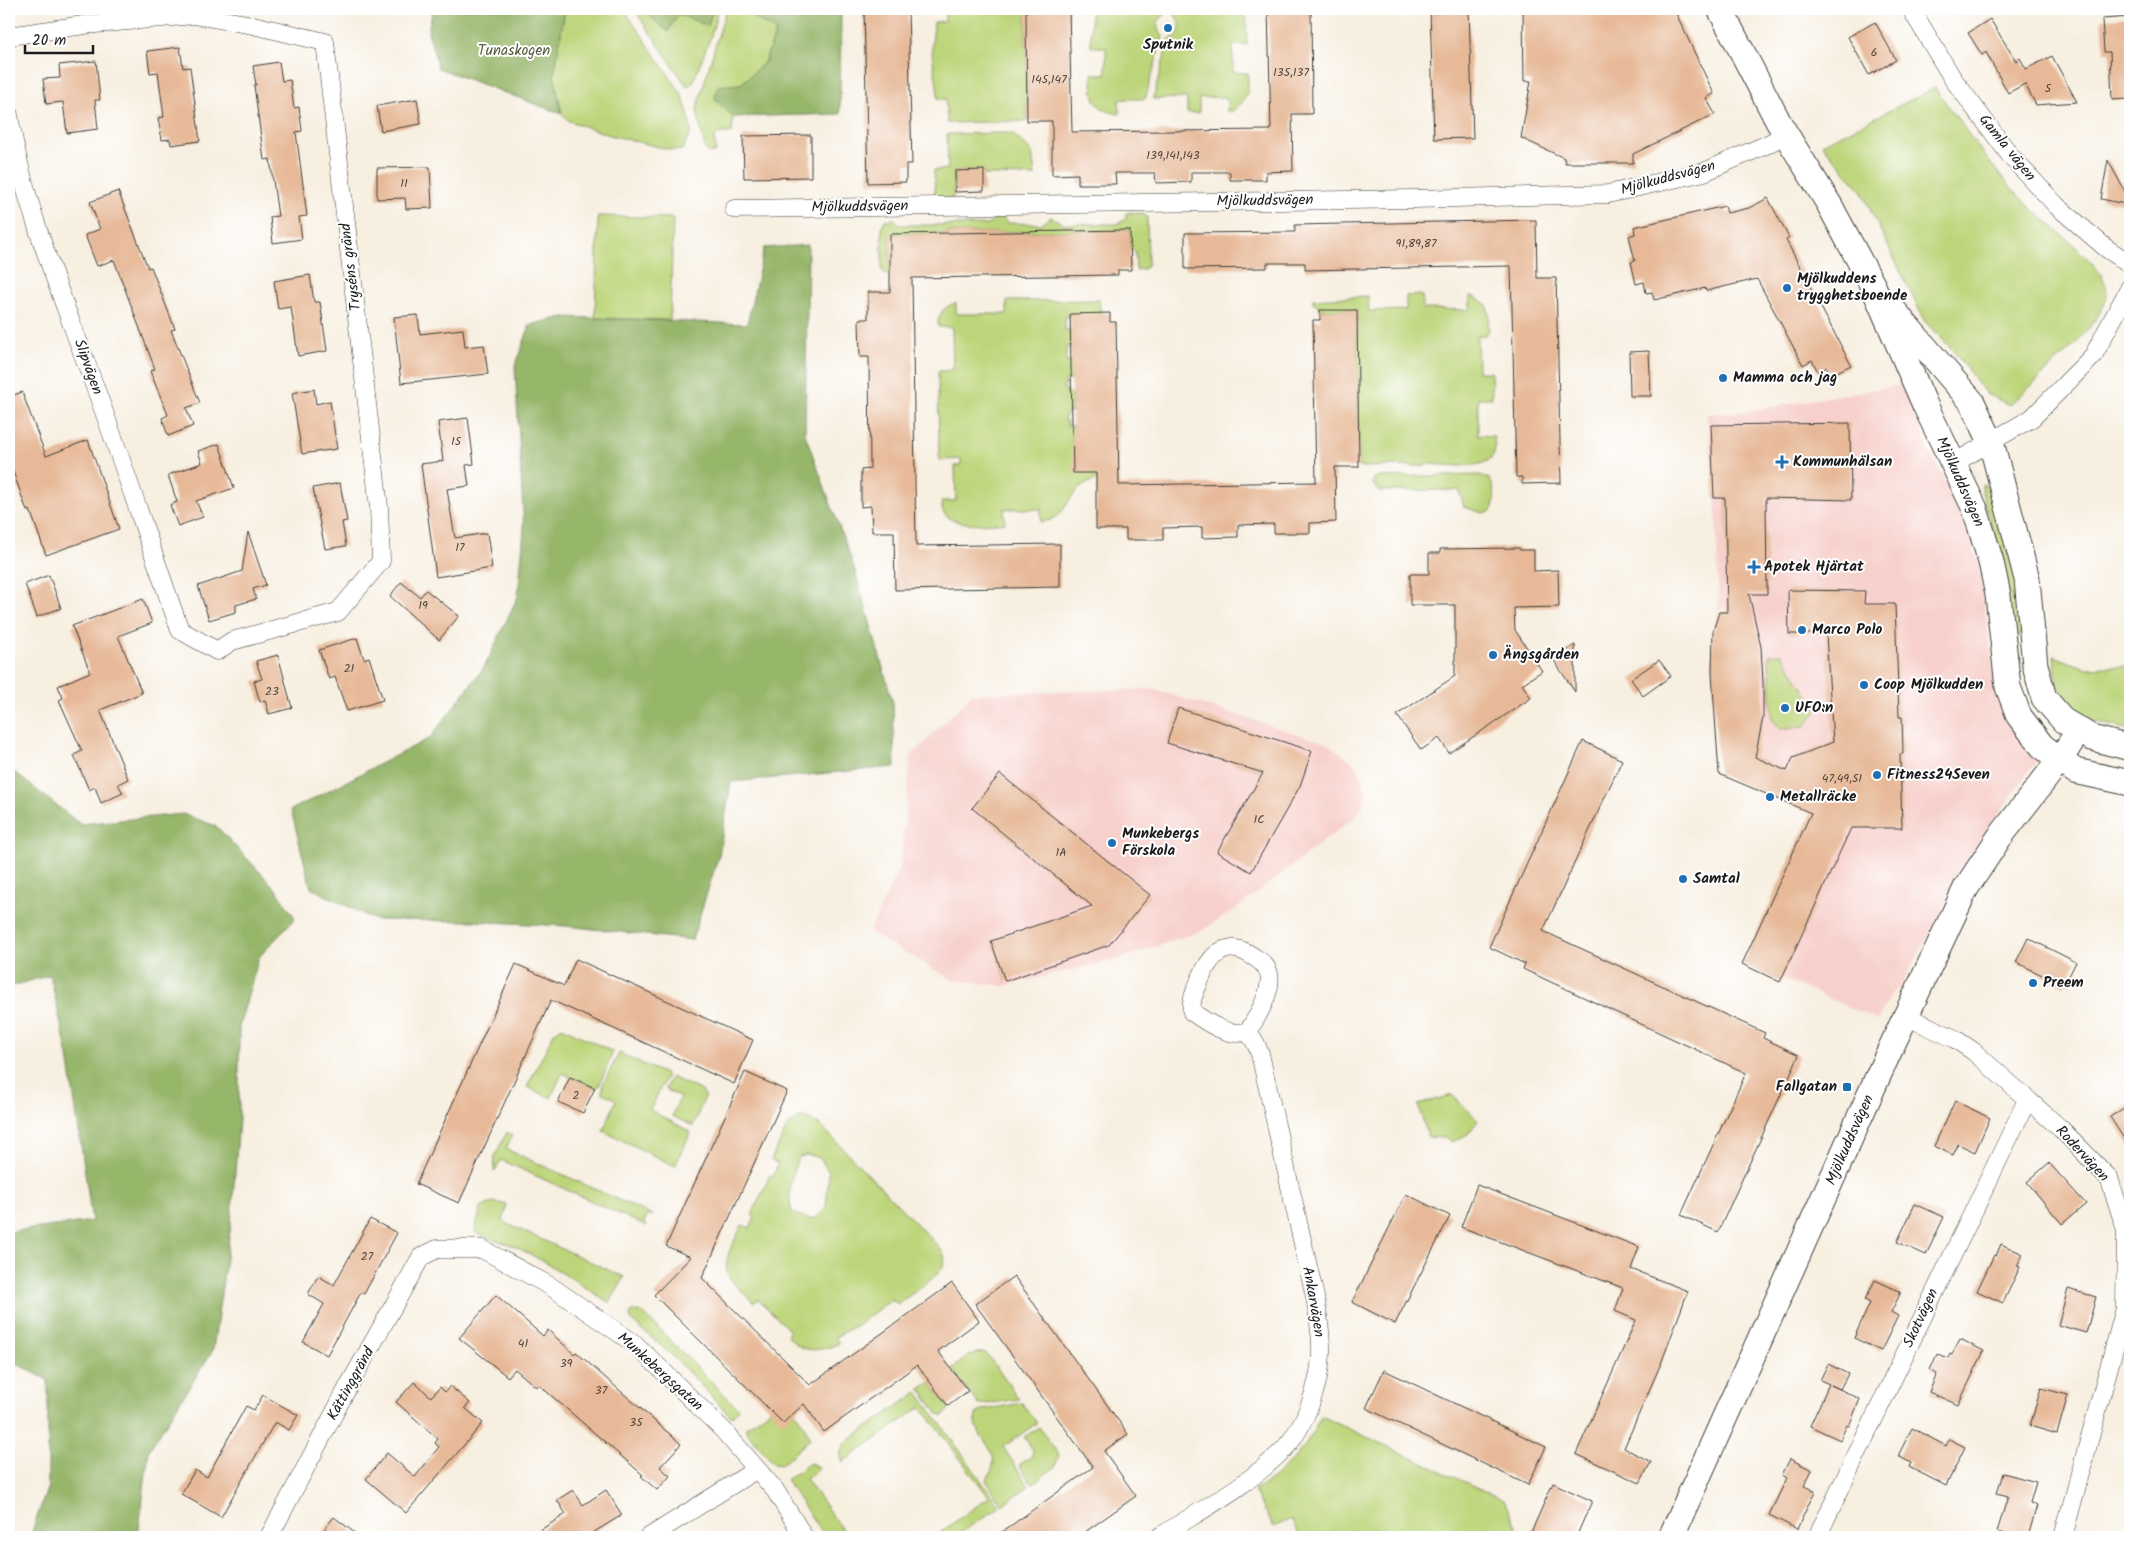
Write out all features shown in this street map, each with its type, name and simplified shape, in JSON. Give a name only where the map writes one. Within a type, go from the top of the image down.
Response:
[{"type":"street","name":"Mjölkuddsvägen","points":[[1720,9],[1786,134],[1829,204],[1873,286],[1928,412],[1975,509],[1991,562],[1998,595],[2008,687],[2012,700],[2030,733],[2060,761],[2075,771],[2128,784]]},
{"type":"street","name":"Gamla vägen","points":[[1911,9],[1953,79],[2013,159],[2057,206],[2106,248],[2130,264]]},
{"type":"street","name":"Tryséns gränd","points":[[9,36],[84,25],[194,15],[254,25],[325,42],[379,507],[381,561],[338,612],[232,641],[217,651],[180,630],[175,616]]},
{"type":"street","name":"Slipvägen","points":[[9,115],[16,159],[175,616]]},
{"type":"street","name":"Mjölkuddsvägen","points":[[734,209],[1424,199],[1608,194],[1704,172],[1768,144],[1786,134]]},
{"type":"street","name":"Mjölkuddsvägen","points":[[1873,286],[1972,402],[1991,442],[2027,579],[2038,681],[2044,698],[2064,721],[2078,730],[2092,738],[2130,748]]},
{"type":"street","points":[[1954,463],[2032,418],[2093,356],[2130,287]]},
{"type":"street","name":"Mjölkuddsvägen","points":[[1678,1535],[1906,1016],[1974,873],[2060,761],[2078,730]]},
{"type":"street","points":[[1234,948],[1250,954],[1264,964],[1269,973],[1269,985],[1261,1007],[1248,1031],[1241,1034],[1232,1032],[1216,1026],[1192,1012],[1191,1004],[1201,978],[1216,955],[1223,949],[1234,948]]},
{"type":"street","name":"Rodervägen","points":[[1906,1016],[1955,1039],[1973,1051],[2061,1129],[2109,1178],[2126,1230],[2125,1308],[2063,1537]]},
{"type":"street","name":"Ankarvägen","points":[[1159,1537],[1239,1485],[1284,1448],[1298,1428],[1313,1398],[1319,1373],[1321,1354],[1320,1332],[1314,1297],[1260,1054],[1248,1031]]},
{"type":"street","name":"Skotvägen","points":[[1816,1537],[2027,1100]]},
{"type":"street","name":"Munkebergsgatan","points":[[449,1248],[482,1249],[550,1286],[635,1344],[723,1430],[775,1490],[804,1537]]},
{"type":"street","name":"Kättinggränd","points":[[269,1537],[348,1387],[421,1257],[437,1249],[449,1248]]},
{"type":"street","points":[[649,1537],[757,1469]]},
{"type":"shaded area","points":[[1904,384],[1929,451],[1949,487],[1978,560],[1997,694],[2039,757],[1981,838],[1903,982],[1891,994],[1878,1020],[1749,964],[1813,816],[1726,769],[1727,607],[1718,611],[1717,523],[1707,414],[1743,412]]},
{"type":"shaded area","name":"Munkebergs Förskola","points":[[1152,689],[1326,743],[1349,759],[1362,775],[1366,794],[1362,807],[1352,819],[1236,909],[1201,931],[1122,958],[1004,986],[953,980],[869,932],[900,867],[911,756],[972,694]]},
{"type":"green space","name":"Tunaskogen","points":[[433,9],[565,9],[554,75],[562,114],[438,68],[428,31]]},
{"type":"green space","points":[[565,9],[624,9],[681,93],[688,113],[691,133],[682,150],[671,150],[610,135],[569,121],[562,114],[554,75]]},
{"type":"green space","points":[[634,9],[718,9],[711,36],[693,82],[689,86],[686,85]]},
{"type":"green space","points":[[642,9],[713,9],[708,26],[678,14],[668,32]]},
{"type":"green space","points":[[726,9],[746,9],[746,12],[776,32],[764,63],[741,84],[715,99],[733,117],[732,133],[720,133],[714,138],[716,152],[710,154],[705,148],[697,108]]},
{"type":"green space","points":[[746,9],[841,9],[840,114],[733,117],[715,99],[718,86],[741,84],[764,63],[776,32],[746,12]]},
{"type":"green space","points":[[945,9],[1026,9],[1027,121],[947,123],[946,99],[938,99],[932,46],[934,22],[945,21]]},
{"type":"green space","points":[[1091,9],[1166,9],[1165,15],[1158,22],[1158,28],[1163,36],[1145,99],[1119,99],[1120,114],[1099,106],[1094,96],[1092,74],[1106,74],[1106,47],[1091,47]]},
{"type":"green space","points":[[1174,9],[1246,9],[1247,45],[1233,45],[1233,72],[1248,73],[1247,91],[1245,98],[1233,111],[1227,111],[1226,97],[1199,98],[1199,113],[1187,113],[1187,98],[1153,99],[1169,39],[1176,37],[1179,30],[1180,25],[1174,14]]},
{"type":"green space","points":[[1935,88],[2003,179],[2027,204],[2088,259],[2099,272],[2106,286],[2107,294],[2104,305],[2095,320],[2067,352],[2010,405],[1986,394],[1952,349],[1925,322],[1861,190],[1822,144]]},
{"type":"green space","points":[[947,134],[1013,134],[1032,152],[1035,176],[984,175],[984,170],[955,171],[952,199],[941,200],[935,194],[934,170],[948,169]]},
{"type":"green space","points":[[1126,213],[1143,214],[1147,217],[1148,264],[1144,269],[1136,270],[1135,251],[1131,250],[1130,230],[890,234],[890,273],[885,274],[882,270],[882,226],[885,220],[894,219],[900,225],[988,225],[997,217],[1003,218],[1007,223],[1041,224],[1051,217],[1064,224],[1117,224],[1126,219]]},
{"type":"green space","points":[[598,216],[673,218],[670,320],[595,318]]},
{"type":"green space","points":[[808,245],[805,434],[854,567],[893,703],[895,767],[731,782],[719,855],[692,940],[566,926],[472,921],[375,920],[311,888],[291,810],[430,738],[485,666],[518,596],[524,530],[515,366],[530,325],[563,317],[747,324],[764,248]]},
{"type":"green space","points":[[1422,295],[1423,309],[1470,310],[1470,296],[1487,305],[1490,320],[1488,322],[1489,330],[1485,335],[1477,336],[1478,372],[1491,372],[1492,398],[1478,398],[1478,435],[1494,436],[1494,453],[1481,464],[1472,465],[1426,464],[1425,466],[1359,467],[1357,310],[1320,310],[1319,306],[1313,302],[1313,299],[1368,296],[1369,311],[1406,310],[1406,296]]},
{"type":"green space","points":[[1099,300],[1101,314],[1065,317],[1065,330],[1071,330],[1071,347],[1066,347],[1066,362],[1071,362],[1072,380],[1066,380],[1066,385],[1063,388],[1066,389],[1067,394],[1072,394],[1072,412],[1067,412],[1064,421],[1067,421],[1067,426],[1072,426],[1098,473],[1098,479],[1080,488],[1063,510],[1049,521],[1041,522],[1041,509],[1004,509],[1005,523],[965,523],[947,517],[943,510],[942,501],[956,501],[955,466],[961,465],[961,459],[939,460],[938,371],[953,370],[952,327],[938,327],[942,312],[948,306],[956,303],[956,314],[1007,314],[1007,301]]},
{"type":"green space","points":[[1479,475],[1489,478],[1494,494],[1494,503],[1491,511],[1483,513],[1464,507],[1459,490],[1379,491],[1372,483],[1374,478],[1378,477]]},
{"type":"green space","points":[[1982,484],[1989,487],[1994,495],[2015,575],[2022,635],[2011,636],[1997,547],[1982,493]]},
{"type":"green space","points":[[1782,654],[1817,711],[1805,726],[1781,729],[1772,719],[1769,655]]},
{"type":"green space","points":[[2054,656],[2086,668],[2130,666],[2130,730],[2093,721],[2069,706],[2057,685]]},
{"type":"green space","points":[[9,768],[80,824],[183,814],[216,826],[276,889],[295,918],[259,957],[239,1027],[239,1120],[231,1224],[213,1350],[149,1450],[138,1537],[30,1537],[48,1486],[48,1380],[9,1360],[9,1232],[92,1221],[68,1056],[50,975],[9,987]]},
{"type":"green space","points":[[562,1027],[613,1052],[599,1086],[595,1088],[562,1073],[551,1098],[527,1087],[554,1033]]},
{"type":"green space","points":[[619,1053],[667,1075],[650,1110],[691,1132],[675,1166],[603,1131],[616,1101],[614,1098],[602,1093],[603,1084]]},
{"type":"green space","points":[[671,1077],[702,1091],[705,1097],[693,1126],[672,1116],[680,1097],[665,1089]]},
{"type":"green space","points":[[1452,1095],[1478,1120],[1468,1134],[1452,1142],[1446,1138],[1428,1137],[1418,1105]]},
{"type":"green space","points":[[801,1117],[810,1119],[822,1127],[939,1247],[944,1258],[942,1268],[924,1285],[897,1304],[892,1299],[857,1325],[835,1337],[839,1343],[819,1349],[803,1348],[795,1343],[787,1335],[790,1331],[758,1299],[754,1303],[734,1284],[729,1277],[726,1265],[742,1225],[750,1228],[755,1217],[752,1215],[770,1175],[773,1176],[778,1164],[771,1160],[788,1125]],"holes":[[[808,1155],[820,1158],[829,1172],[826,1208],[817,1218],[808,1219],[792,1212],[790,1198],[792,1177],[799,1157]]]},
{"type":"green space","points":[[507,1132],[512,1135],[506,1149],[652,1215],[647,1216],[644,1222],[647,1225],[501,1160],[494,1172],[495,1156]]},
{"type":"green space","points":[[494,1202],[507,1205],[503,1222],[624,1277],[610,1303],[545,1262],[514,1246],[477,1234],[475,1230],[481,1208]]},
{"type":"green space","points":[[633,1311],[642,1312],[739,1409],[731,1417],[678,1361],[632,1321],[630,1315]]},
{"type":"green space","points":[[982,1352],[987,1354],[1019,1399],[979,1405],[952,1369],[969,1355]]},
{"type":"green space","points":[[930,1382],[948,1406],[949,1409],[943,1416],[937,1413],[920,1389]]},
{"type":"green space","points":[[918,1392],[1000,1507],[954,1537],[934,1537],[989,1497],[921,1407],[843,1462],[841,1456],[846,1442]]},
{"type":"green space","points":[[1022,1403],[1037,1423],[1003,1447],[1029,1486],[1002,1505],[986,1480],[994,1461],[992,1453],[979,1432],[976,1424],[976,1414],[982,1410]]},
{"type":"green space","points":[[777,1405],[790,1406],[803,1423],[810,1439],[781,1465],[774,1464],[746,1431],[746,1427]]},
{"type":"green space","points":[[1321,1416],[1504,1500],[1518,1531],[1514,1537],[1301,1537],[1291,1519],[1274,1527],[1254,1491],[1294,1459],[1309,1439]]},
{"type":"green space","points":[[1039,1427],[1059,1455],[1055,1467],[1032,1484],[1019,1465],[1032,1456],[1033,1450],[1024,1437]]},
{"type":"green space","points":[[810,1463],[819,1469],[806,1479],[848,1537],[825,1537],[786,1480]]},
{"type":"building","points":[[864,9],[908,9],[912,164],[906,164],[906,182],[868,183]]},
{"type":"building","points":[[1026,9],[1069,9],[1072,132],[1271,130],[1268,9],[1311,9],[1312,114],[1292,114],[1293,171],[1266,172],[1266,180],[1230,180],[1230,172],[1191,172],[1191,182],[1156,183],[1155,173],[1115,173],[1116,184],[1078,184],[1078,174],[1052,175],[1052,121],[1027,121]]},
{"type":"building","points":[[1430,9],[1469,9],[1473,138],[1434,139]]},
{"type":"building","points":[[1523,9],[1674,9],[1714,94],[1706,98],[1715,114],[1633,154],[1633,163],[1565,163],[1564,158],[1521,138],[1531,81],[1524,81]]},
{"type":"building","points":[[2130,17],[2130,99],[2112,100],[2110,52],[2104,52],[2102,19]]},
{"type":"building","points":[[1990,19],[2016,61],[2020,58],[2026,69],[2052,56],[2077,102],[2036,105],[2025,84],[2008,93],[1986,52],[1982,55],[1968,33]]},
{"type":"building","points":[[1875,22],[1896,60],[1869,75],[1848,37]]},
{"type":"building","points":[[180,47],[183,68],[190,67],[200,141],[171,145],[170,139],[162,140],[158,118],[164,117],[158,72],[150,73],[147,51]]},
{"type":"building","points":[[96,61],[100,100],[95,100],[98,129],[67,133],[63,102],[46,104],[43,79],[60,78],[59,65]]},
{"type":"building","points":[[279,62],[282,81],[290,80],[294,108],[299,107],[302,131],[296,132],[307,216],[299,217],[302,239],[273,243],[270,217],[278,216],[270,159],[264,160],[253,66]]},
{"type":"building","points":[[417,99],[421,124],[381,131],[377,106]]},
{"type":"building","points":[[811,135],[811,177],[744,178],[743,136]]},
{"type":"building","points":[[2108,160],[2130,201],[2130,205],[2101,199]]},
{"type":"building","points":[[430,167],[432,208],[406,209],[405,198],[377,199],[377,168]]},
{"type":"building","points":[[984,170],[984,191],[955,192],[955,171]]},
{"type":"building","points":[[118,191],[148,268],[151,267],[175,329],[171,330],[200,403],[186,408],[193,426],[168,436],[162,418],[168,415],[150,371],[155,369],[114,260],[97,266],[85,235],[100,229],[90,202]]},
{"type":"building","name":"Mjölkuddens trygghetsboende","points":[[1768,198],[1789,238],[1786,240],[1851,365],[1831,375],[1827,367],[1818,372],[1812,360],[1803,365],[1757,279],[1706,291],[1705,288],[1654,300],[1652,292],[1646,293],[1644,282],[1636,284],[1631,262],[1635,261],[1629,236],[1635,234],[1634,227],[1725,206],[1727,213],[1749,208]]},
{"type":"building","points":[[1536,220],[1537,278],[1556,278],[1561,483],[1522,484],[1522,477],[1516,477],[1511,266],[1305,270],[1305,263],[1267,263],[1267,268],[1185,269],[1185,233],[1295,232],[1295,225]]},
{"type":"building","points":[[1130,230],[1131,270],[1118,270],[1118,275],[912,278],[916,546],[1060,544],[1060,587],[895,590],[894,532],[872,532],[871,506],[861,507],[861,470],[870,469],[869,357],[860,357],[859,319],[868,319],[868,292],[890,292],[890,234]]},
{"type":"building","points":[[310,275],[314,302],[320,302],[327,351],[298,356],[291,307],[278,309],[274,281]]},
{"type":"building","points":[[1320,310],[1357,310],[1359,467],[1335,467],[1336,522],[1310,523],[1310,533],[1274,533],[1274,524],[1238,525],[1238,537],[1202,538],[1202,527],[1163,528],[1163,540],[1126,540],[1126,529],[1096,529],[1096,473],[1073,473],[1070,314],[1110,313],[1110,322],[1116,322],[1119,485],[1316,482],[1313,320],[1320,320]]},
{"type":"building","points":[[418,315],[420,334],[463,329],[465,347],[484,345],[488,374],[401,383],[394,317]]},
{"type":"building","points":[[1649,351],[1651,396],[1630,396],[1629,352]]},
{"type":"building","points":[[314,389],[316,404],[330,401],[337,449],[302,454],[292,393]]},
{"type":"building","points":[[22,392],[46,456],[88,440],[119,529],[46,555],[30,510],[27,511],[9,460],[9,397]]},
{"type":"building","points":[[468,418],[474,464],[466,465],[469,486],[447,489],[455,538],[487,533],[492,568],[436,577],[421,464],[443,461],[438,422]]},
{"type":"building","points":[[1850,423],[1851,500],[1766,498],[1767,594],[1749,594],[1761,647],[1763,682],[1763,718],[1755,757],[1787,771],[1793,758],[1833,742],[1826,634],[1789,634],[1788,590],[1865,591],[1864,604],[1895,604],[1899,717],[1902,717],[1903,754],[1900,754],[1902,828],[1851,828],[1780,982],[1742,964],[1811,813],[1719,774],[1712,673],[1713,631],[1719,612],[1727,612],[1725,498],[1714,498],[1711,425]]},
{"type":"building","points":[[219,444],[234,488],[196,501],[203,517],[178,526],[170,505],[177,502],[168,475],[202,463],[198,451]]},
{"type":"building","points":[[340,483],[347,521],[342,522],[346,546],[325,549],[313,488]]},
{"type":"building","points":[[248,532],[266,585],[253,589],[256,599],[236,605],[236,612],[209,620],[198,586],[242,571]]},
{"type":"building","name":"Ängsgården","points":[[1519,548],[1520,550],[1534,550],[1534,571],[1558,570],[1559,607],[1514,608],[1515,630],[1542,671],[1522,684],[1531,698],[1449,753],[1439,738],[1421,750],[1397,715],[1455,676],[1455,605],[1410,605],[1410,574],[1429,574],[1429,553],[1440,553],[1440,549]]},
{"type":"building","points":[[49,575],[61,608],[37,617],[25,584]]},
{"type":"building","points":[[401,582],[420,597],[426,590],[459,616],[439,640],[390,596]]},
{"type":"building","points":[[143,599],[152,623],[118,636],[142,693],[100,710],[128,779],[118,784],[123,793],[101,803],[95,787],[89,790],[74,755],[82,751],[59,700],[63,698],[58,686],[90,672],[72,626]]},
{"type":"building","points":[[357,638],[364,659],[369,657],[383,700],[347,711],[335,677],[329,679],[319,650]]},
{"type":"building","points":[[1575,645],[1575,692],[1553,659]]},
{"type":"building","points":[[278,655],[292,708],[269,714],[265,700],[260,702],[254,681],[262,679],[256,661]]},
{"type":"building","points":[[1659,660],[1671,676],[1643,696],[1631,679]]},
{"type":"building","points":[[1178,708],[1312,751],[1300,786],[1251,872],[1217,852],[1263,773],[1167,743]]},
{"type":"building","points":[[1583,741],[1622,760],[1543,931],[1765,1033],[1763,1038],[1799,1055],[1718,1232],[1681,1215],[1746,1073],[1523,969],[1525,964],[1489,947]]},
{"type":"building","points":[[1000,774],[1150,895],[1109,945],[1005,981],[991,941],[1092,906],[972,808]]},
{"type":"building","points":[[2028,938],[2076,962],[2064,986],[2016,962]]},
{"type":"building","points":[[576,959],[753,1040],[734,1084],[551,1000],[459,1203],[416,1184],[516,964],[564,986]]},
{"type":"building","points":[[745,1072],[787,1091],[702,1278],[810,1385],[952,1283],[979,1321],[938,1351],[968,1391],[948,1406],[917,1365],[824,1432],[804,1404],[783,1423],[654,1295],[691,1257],[666,1246]]},
{"type":"building","points":[[570,1077],[595,1088],[583,1113],[558,1102]]},
{"type":"building","points":[[1955,1101],[1990,1118],[1975,1152],[1958,1144],[1953,1155],[1934,1146]]},
{"type":"building","points":[[2130,1104],[2130,1148],[2110,1117]]},
{"type":"building","points":[[2049,1163],[2086,1204],[2062,1224],[2027,1182]]},
{"type":"building","points":[[1477,1185],[1639,1247],[1631,1269],[1688,1291],[1662,1361],[1624,1448],[1651,1462],[1640,1483],[1576,1454],[1636,1320],[1615,1311],[1623,1288],[1461,1227]]},
{"type":"building","points":[[1406,1194],[1450,1216],[1395,1324],[1352,1302]]},
{"type":"building","points":[[1915,1204],[1944,1217],[1926,1255],[1897,1242]]},
{"type":"building","points":[[370,1219],[397,1233],[364,1294],[361,1292],[327,1355],[303,1342],[324,1304],[308,1294],[318,1276],[334,1285]]},
{"type":"building","points":[[2001,1244],[2023,1254],[2017,1266],[2020,1267],[2003,1303],[1977,1291]]},
{"type":"building","points":[[1014,1276],[1128,1434],[1104,1451],[1136,1496],[1078,1537],[995,1537],[1093,1467],[975,1304]]},
{"type":"building","points":[[1875,1280],[1901,1292],[1891,1312],[1898,1316],[1881,1351],[1854,1338],[1870,1303],[1865,1300]]},
{"type":"building","points":[[2068,1289],[2096,1297],[2086,1333],[2058,1325]]},
{"type":"building","points":[[496,1295],[543,1336],[548,1330],[574,1354],[576,1352],[681,1444],[660,1467],[670,1476],[657,1490],[641,1476],[643,1475],[539,1385],[536,1387],[515,1369],[508,1377],[459,1338]]},
{"type":"building","points":[[1960,1339],[1984,1351],[1958,1405],[1929,1392],[1937,1374],[1930,1370],[1937,1354],[1948,1358]]},
{"type":"building","points":[[1828,1364],[1848,1374],[1840,1389],[1831,1385],[1860,1399],[1849,1426],[1847,1425],[1840,1440],[1810,1426],[1829,1384],[1820,1380]]},
{"type":"building","points":[[1384,1370],[1546,1447],[1528,1485],[1366,1408]]},
{"type":"building","points":[[414,1382],[431,1397],[440,1387],[445,1392],[450,1386],[470,1403],[465,1408],[483,1423],[406,1513],[366,1479],[387,1453],[415,1477],[439,1447],[435,1443],[438,1439],[396,1402]]},
{"type":"building","points":[[2041,1388],[2068,1395],[2057,1434],[2030,1426]]},
{"type":"building","points":[[263,1395],[298,1415],[289,1430],[275,1422],[221,1517],[181,1494],[195,1470],[207,1477],[246,1406],[254,1410]]},
{"type":"building","points":[[1912,1428],[1946,1446],[1949,1439],[1965,1447],[1946,1486],[1909,1467],[1911,1463],[1898,1456]]},
{"type":"building","points":[[1790,1459],[1812,1470],[1804,1486],[1815,1491],[1797,1529],[1769,1515],[1787,1478],[1782,1475]]},
{"type":"building","points":[[2003,1473],[2036,1482],[2030,1503],[2037,1505],[2028,1537],[2016,1537],[1997,1532],[2008,1496],[1997,1493]]},
{"type":"building","points":[[1553,1483],[1592,1501],[1576,1537],[1529,1537]]},
{"type":"building","points":[[573,1490],[583,1505],[606,1490],[622,1515],[586,1537],[529,1537],[566,1514],[557,1500]]},
{"type":"building","points":[[334,1517],[360,1537],[318,1537]]},
{"type":"place","name":"Sputnik","points":[[1168,28]]},
{"type":"place","name":"Mjölkuddens trygghetsboende","points":[[1787,288]]},
{"type":"place","name":"Mamma och jag","points":[[1723,378]]},
{"type":"place","name":"Kommunhälsan","points":[[1782,462]]},
{"type":"place","name":"Apotek Hjärtat","points":[[1754,567]]},
{"type":"place","name":"Marco Polo","points":[[1802,630]]},
{"type":"place","name":"Ängsgården","points":[[1493,655]]},
{"type":"place","name":"Coop Mjölkudden","points":[[1864,685]]},
{"type":"place","name":"UFO:n","points":[[1785,708]]},
{"type":"place","name":"Fitness24Seven","points":[[1877,775]]},
{"type":"place","name":"Metallräcke","points":[[1770,797]]},
{"type":"place","name":"Munkebergs Förskola","points":[[1112,843]]},
{"type":"place","name":"Samtal","points":[[1683,879]]},
{"type":"place","name":"Preem","points":[[2033,983]]},
{"type":"place","name":"Fallgatan","points":[[1847,1087]]}]
